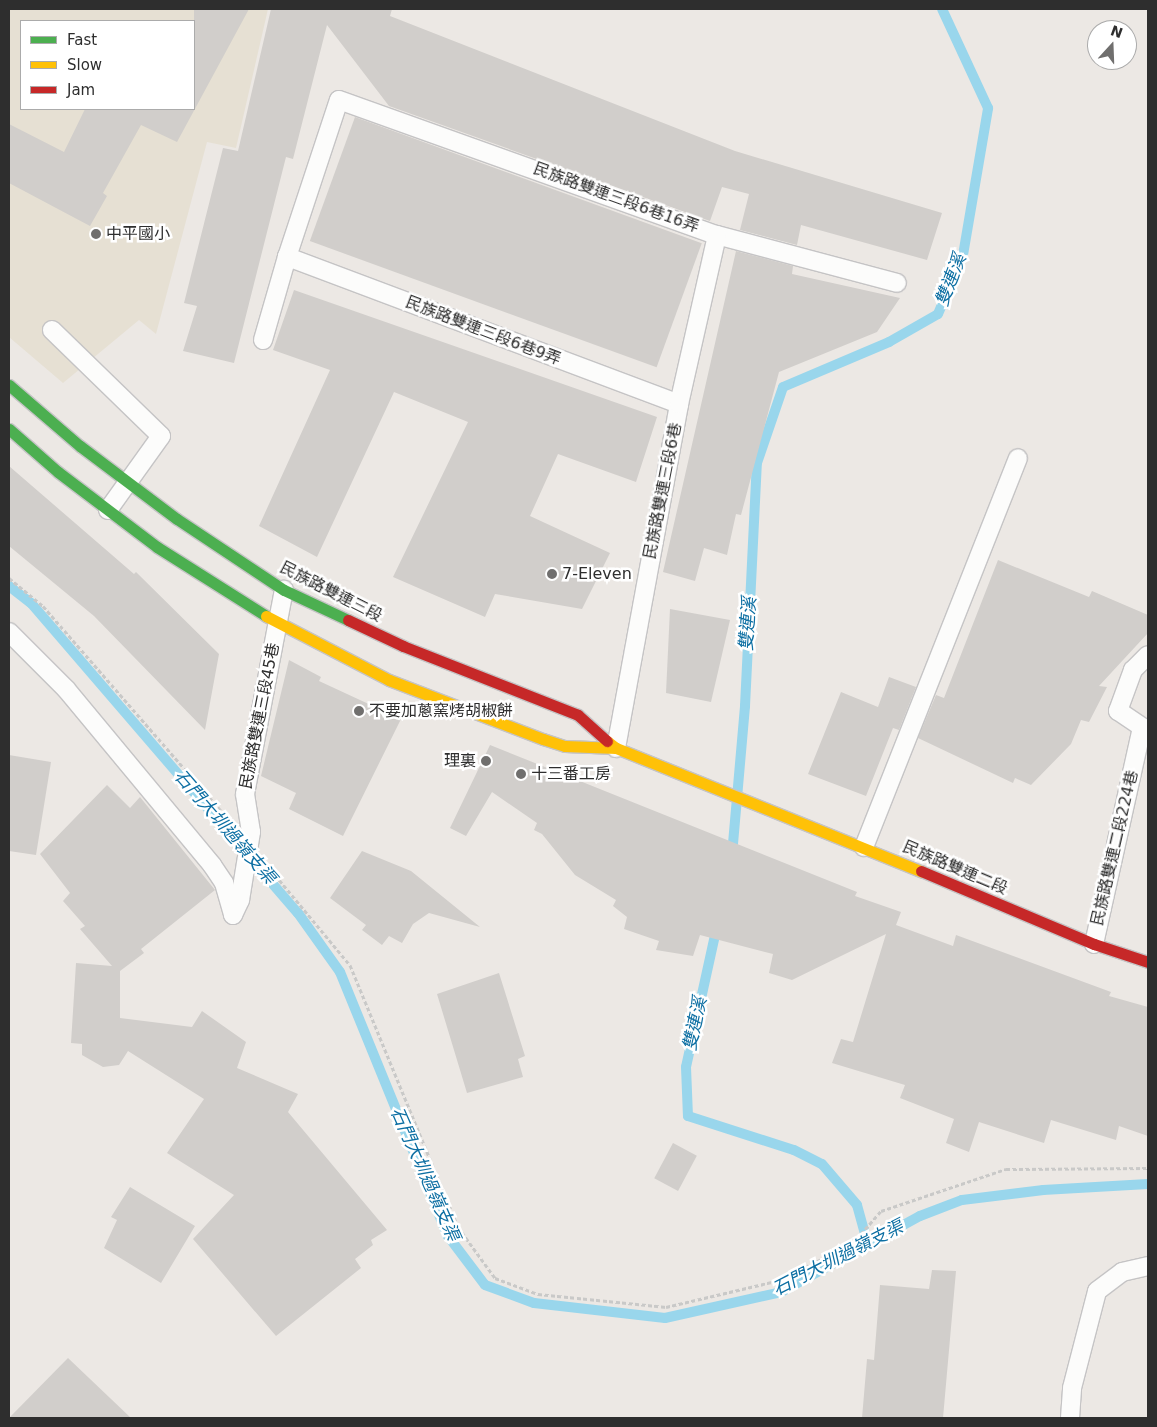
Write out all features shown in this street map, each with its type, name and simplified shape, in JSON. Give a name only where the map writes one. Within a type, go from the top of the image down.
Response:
[{"type":"main road","name":"民族路雙連三段","points":[[9,385],[128,482],[284,590],[402,646],[578,716],[616,748]]},
{"type":"main road","name":"民族路雙連三段","points":[[9,429],[108,510],[157,547],[278,624],[389,680],[564,746],[616,748],[750,800]]},
{"type":"main road","name":"民族路雙連二段","points":[[750,800],[1094,944],[1148,962]]},
{"type":"lane","name":"民族路雙連三段6巷16弄","points":[[287,257],[339,100],[717,235],[897,283]]},
{"type":"lane","name":"民族路雙連三段6巷","points":[[616,748],[679,404],[717,235]]},
{"type":"lane","points":[[263,340],[287,257]]},
{"type":"lane","name":"民族路雙連三段6巷9弄","points":[[287,257],[679,404]]},
{"type":"lane","points":[[52,330],[161,436],[108,510]]},
{"type":"lane","points":[[864,847],[1018,458]]},
{"type":"lane","name":"民族路雙連三段45巷","points":[[9,632],[66,689],[212,865],[224,883],[233,915],[240,900],[251,832],[245,794],[284,590]]},
{"type":"lane","name":"民族路雙連二段224巷","points":[[1094,944],[1142,727],[1118,711],[1134,670],[1148,655]]},
{"type":"lane","points":[[1070,1418],[1072,1388],[1097,1291],[1122,1272],[1148,1266]]},
{"type":"path","points":[[9,578],[43,606],[249,843],[350,965],[458,1227],[494,1278],[538,1294],[666,1307],[776,1281],[822,1259],[851,1238],[861,1234],[881,1212],[1006,1169],[1148,1168]]},
{"type":"shaded area","name":"中平國小","points":[[9,9],[268,9],[236,148],[207,142],[156,334],[139,320],[63,383],[9,337]]},
{"type":"building","points":[[194,9],[249,9],[195,109],[195,20]]},
{"type":"building","points":[[271,9],[392,9],[390,16],[735,151],[942,213],[927,260],[801,225],[797,245],[740,230],[749,194],[722,187],[710,221],[389,106],[327,25],[293,159],[286,157],[234,363],[183,351],[197,306],[184,303],[223,148],[238,151]]},
{"type":"building","points":[[85,110],[194,110],[177,142],[141,125],[103,193],[107,196],[90,226],[9,183],[9,124],[64,152]]},
{"type":"building","points":[[355,117],[702,243],[657,367],[310,241]]},
{"type":"building","points":[[736,251],[793,266],[792,274],[900,298],[877,332],[779,372],[741,515],[736,514],[727,555],[704,548],[695,581],[663,572]]},
{"type":"building","points":[[294,290],[657,417],[636,482],[558,454],[530,516],[610,553],[582,609],[495,594],[485,617],[393,577],[468,422],[394,392],[317,557],[259,526],[330,370],[273,350]]},
{"type":"building","points":[[9,466],[134,574],[136,572],[219,654],[205,730],[94,616],[9,546]]},
{"type":"building","points":[[998,560],[1089,597],[1092,591],[1148,615],[1148,633],[1099,686],[1107,687],[1089,722],[1081,720],[1071,744],[1031,785],[1015,778],[1013,783],[918,738],[936,695],[944,698]]},
{"type":"building","points":[[670,609],[730,620],[711,702],[666,693]]},
{"type":"building","points":[[289,660],[321,677],[319,681],[401,719],[343,836],[289,809],[296,793],[261,776]]},
{"type":"building","points":[[889,677],[916,687],[899,730],[893,728],[866,796],[808,774],[841,692],[878,707]]},
{"type":"building","points":[[490,745],[857,892],[855,896],[901,912],[896,925],[953,946],[956,935],[1111,992],[1109,996],[1148,1007],[1148,1136],[1119,1126],[1116,1140],[1051,1120],[1044,1143],[979,1122],[969,1152],[946,1143],[954,1119],[900,1098],[905,1085],[832,1063],[841,1039],[853,1042],[886,934],[792,980],[769,973],[773,954],[700,935],[693,956],[656,950],[659,941],[624,929],[627,917],[613,906],[616,900],[575,875],[542,834],[534,830],[537,823],[492,792],[466,836],[450,828]]},
{"type":"building","points":[[9,755],[51,762],[36,855],[9,851]]},
{"type":"building","points":[[107,785],[130,808],[140,797],[215,890],[141,949],[144,953],[120,971],[120,1018],[192,1027],[202,1011],[246,1042],[237,1068],[298,1094],[288,1112],[387,1230],[371,1240],[373,1245],[355,1259],[361,1268],[276,1336],[193,1239],[234,1195],[167,1153],[204,1099],[128,1051],[119,1065],[103,1067],[82,1055],[82,1044],[71,1043],[76,963],[112,966],[80,929],[85,926],[63,901],[70,893],[40,854]]},
{"type":"building","points":[[362,851],[411,871],[480,927],[429,913],[413,924],[402,943],[389,936],[382,945],[362,930],[366,925],[330,898]]},
{"type":"building","points":[[499,973],[525,1056],[518,1059],[523,1077],[467,1093],[437,994]]},
{"type":"building","points":[[673,1143],[697,1156],[678,1191],[654,1178]]},
{"type":"building","points":[[130,1187],[195,1226],[161,1283],[104,1248],[117,1220],[111,1217]]},
{"type":"building","points":[[932,1270],[956,1271],[943,1418],[862,1418],[867,1359],[874,1360],[880,1285],[929,1289]]},
{"type":"building","points":[[68,1358],[131,1418],[9,1418]]},
{"type":"waterway","name":"雙連溪","points":[[732,855],[745,706],[757,463],[783,387],[889,342],[938,314],[963,255],[988,108],[942,9]]},
{"type":"waterway","name":"石門大圳過嶺支渠","points":[[9,586],[31,603],[298,913],[340,972],[448,1236],[485,1285],[534,1303],[665,1318],[781,1292],[920,1216],[962,1200],[1043,1190],[1148,1184]]},
{"type":"waterway","name":"雙連溪","points":[[717,926],[686,1067],[688,1116],[794,1150],[822,1164],[857,1205],[868,1245]]},
{"type":"traffic: fast","points":[[9,385],[80,446],[177,519],[284,590],[348,620]]},
{"type":"traffic: fast","points":[[9,429],[58,472],[157,547],[266,616]]},
{"type":"traffic: slow","points":[[266,616],[389,680],[543,739],[565,746],[616,748]]},
{"type":"traffic: slow","points":[[607,741],[616,748],[921,871]]},
{"type":"traffic: jam","points":[[348,620],[403,646],[578,715],[607,741]]},
{"type":"traffic: jam","points":[[921,871],[1094,944],[1148,962]]},
{"type":"place","name":"中平國小","points":[[96,234]]},
{"type":"place","name":"7-Eleven","points":[[552,574]]},
{"type":"place","name":"不要加蔥窯烤胡椒餅","points":[[359,711]]},
{"type":"place","name":"理裏","points":[[486,761]]},
{"type":"place","name":"十三番工房","points":[[521,774]]}]
